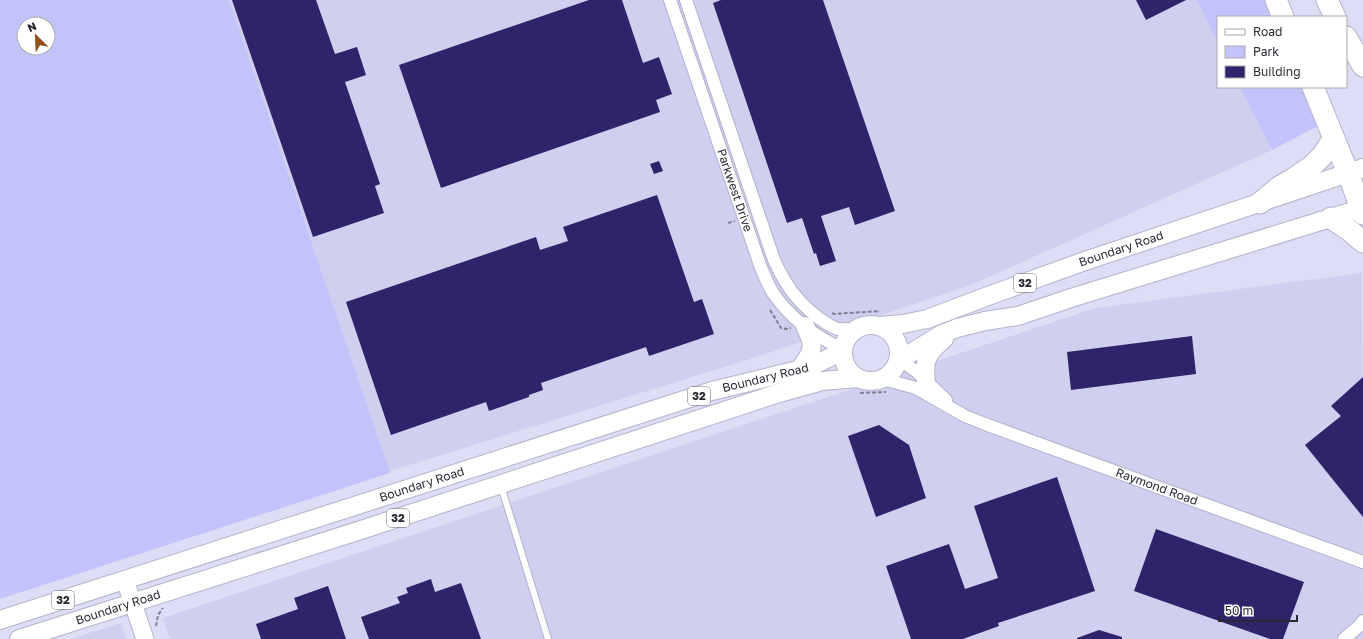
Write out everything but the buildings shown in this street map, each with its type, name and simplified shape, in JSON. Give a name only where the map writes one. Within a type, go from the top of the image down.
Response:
[{"type":"highway","points":[[1276,0],[1283,16]]},
{"type":"highway","points":[[1327,0],[1335,16]]},
{"type":"highway","points":[[1347,39],[1363,66]]},
{"type":"highway","points":[[1313,88],[1334,138],[1356,171],[1362,210]]},
{"type":"highway","points":[[1260,203],[1278,187],[1312,166],[1322,156],[1334,138]]},
{"type":"highway","points":[[1331,218],[1363,242]]},
{"type":"main road","name":"Boundary Road","points":[[880,326],[903,324],[927,319],[1068,268],[1356,171]]},
{"type":"main road","name":"32","points":[[899,358],[942,334],[957,328],[985,321],[1018,316],[1071,298],[1331,218],[1362,210]]},
{"type":"main road","name":"32","points":[[860,327],[870,325],[880,326]]},
{"type":"main road","points":[[799,370],[810,357],[812,350],[811,339],[805,326]]},
{"type":"main road","points":[[880,326],[890,332],[897,341],[899,352],[899,358],[894,370],[883,379]]},
{"type":"main road","points":[[858,378],[851,373],[846,366],[843,350],[848,338],[860,327]]},
{"type":"main road","points":[[926,381],[925,370],[928,357],[933,349],[957,328]]},
{"type":"main road","name":"Boundary Road","points":[[0,620],[712,391],[799,370],[820,363],[843,350]]},
{"type":"main road","name":"32","points":[[858,378],[870,382],[883,379]]},
{"type":"main road","name":"Boundary Road","points":[[19,639],[803,385],[822,381],[858,378]]},
{"type":"street","name":"Parkwest Drive","points":[[670,0],[760,265],[768,284],[786,310],[805,326],[843,350]]},
{"type":"street","name":"Parkwest Drive","points":[[686,0],[774,260],[788,287],[805,307],[832,327],[839,329],[860,327]]},
{"type":"street","points":[[711,121],[725,116]]},
{"type":"street","name":"Raymond Road","points":[[899,358],[908,364],[952,407]]},
{"type":"street","name":"Raymond Road","points":[[883,379],[916,388],[966,416],[985,424],[1363,562]]},
{"type":"street","points":[[125,580],[145,639]]},
{"type":"street","points":[[1344,639],[1363,621]]},
{"type":"lane","points":[[500,484],[548,639]]},
{"type":"shaded area","points":[[226,0],[1197,0],[1217,41],[1217,88],[1241,88],[1272,150],[971,285],[750,359],[387,472]]},
{"type":"shaded area","points":[[1362,273],[1363,639],[170,639],[163,618],[1096,308]]},
{"type":"shaded area","points":[[121,623],[126,639],[71,639]]},
{"type":"green space","points":[[0,0],[229,0],[390,473],[0,599]]},
{"type":"green space","points":[[1197,0],[1265,0],[1272,16],[1217,16],[1217,41]]},
{"type":"green space","points":[[1241,88],[1302,88],[1318,126],[1272,150]]}]
